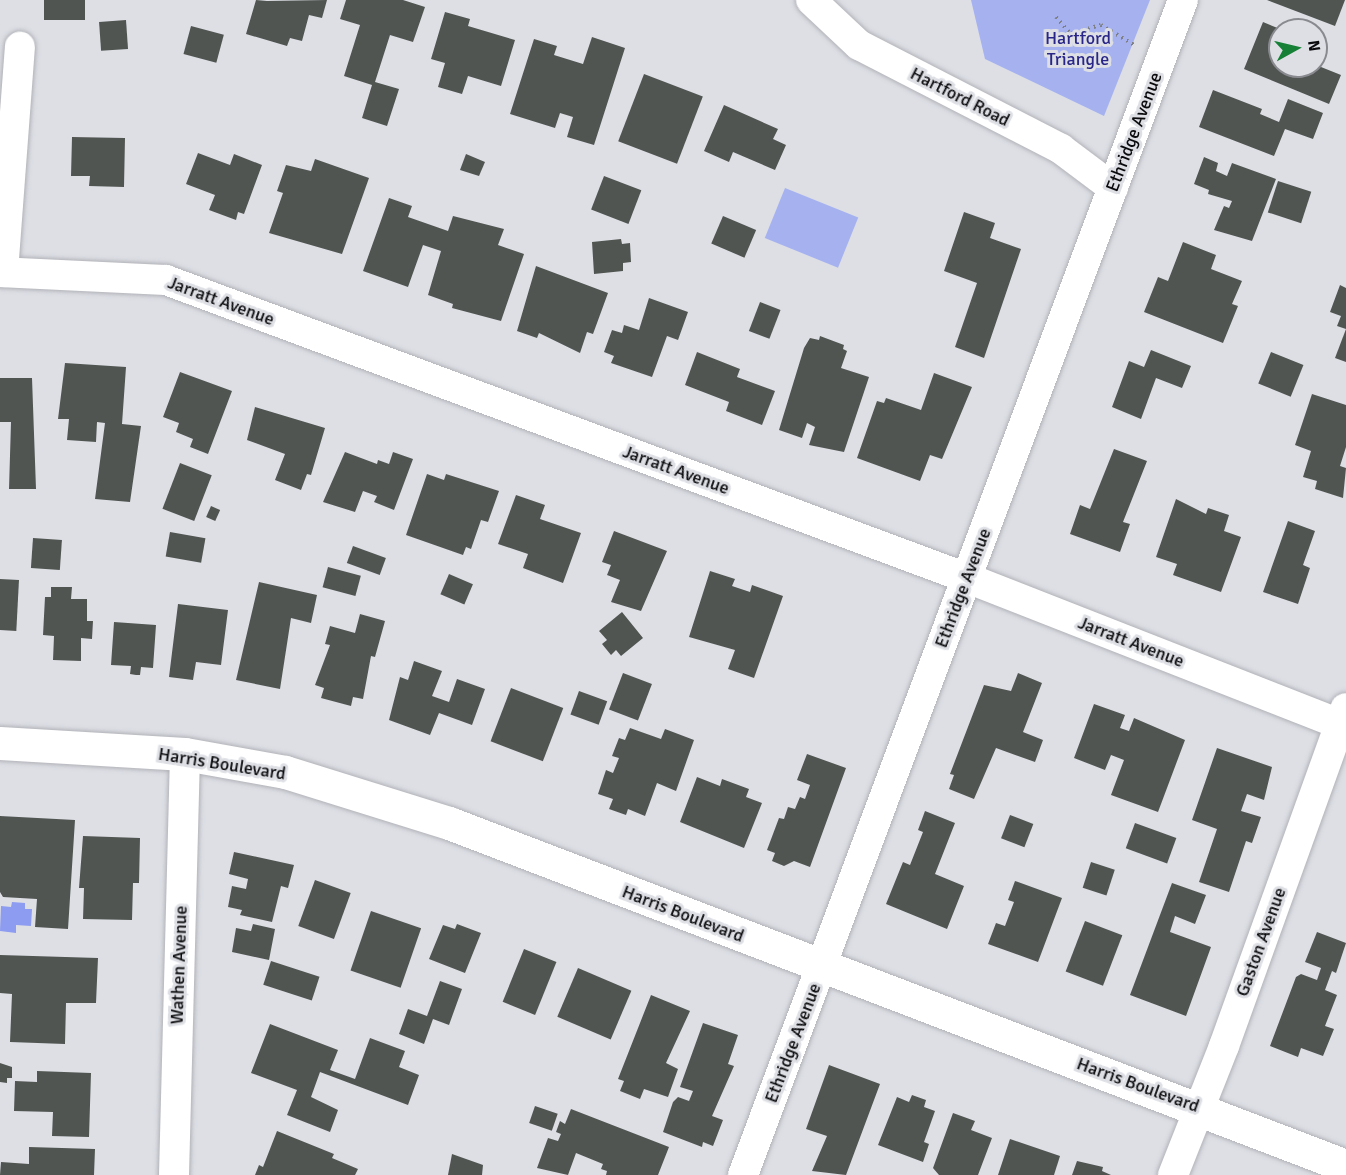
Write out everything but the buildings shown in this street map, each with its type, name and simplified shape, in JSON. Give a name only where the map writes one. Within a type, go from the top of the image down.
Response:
[{"type":"street","name":"Hartford Road","points":[[811,0],[859,45],[1061,149],[1113,188]]},
{"type":"street","name":"Ethridge Avenue","points":[[743,1175],[1183,0]]},
{"type":"street","points":[[2,272],[20,47]]},
{"type":"street","name":"Jarratt Avenue","points":[[2,272],[166,280],[1343,716]]},
{"type":"street","name":"Gaston Avenue","points":[[1173,1175],[1343,716]]},
{"type":"street","name":"Harris Boulevard","points":[[0,743],[185,754],[285,772],[449,823],[821,968],[1199,1108],[1346,1166]]},
{"type":"street","name":"Wathen Avenue","points":[[174,1175],[185,754]]},
{"type":"path","points":[[1056,17],[1071,34],[1101,25],[1140,48]]},
{"type":"green space","name":"Hartford Triangle","points":[[971,0],[1150,0],[1104,116],[985,59]]},
{"type":"green space","points":[[785,188],[858,218],[838,268],[765,238]]},
{"type":"shaded area","points":[[12,902],[25,903],[25,909],[32,909],[31,926],[16,925],[16,933],[0,931],[1,906],[11,907]]}]
